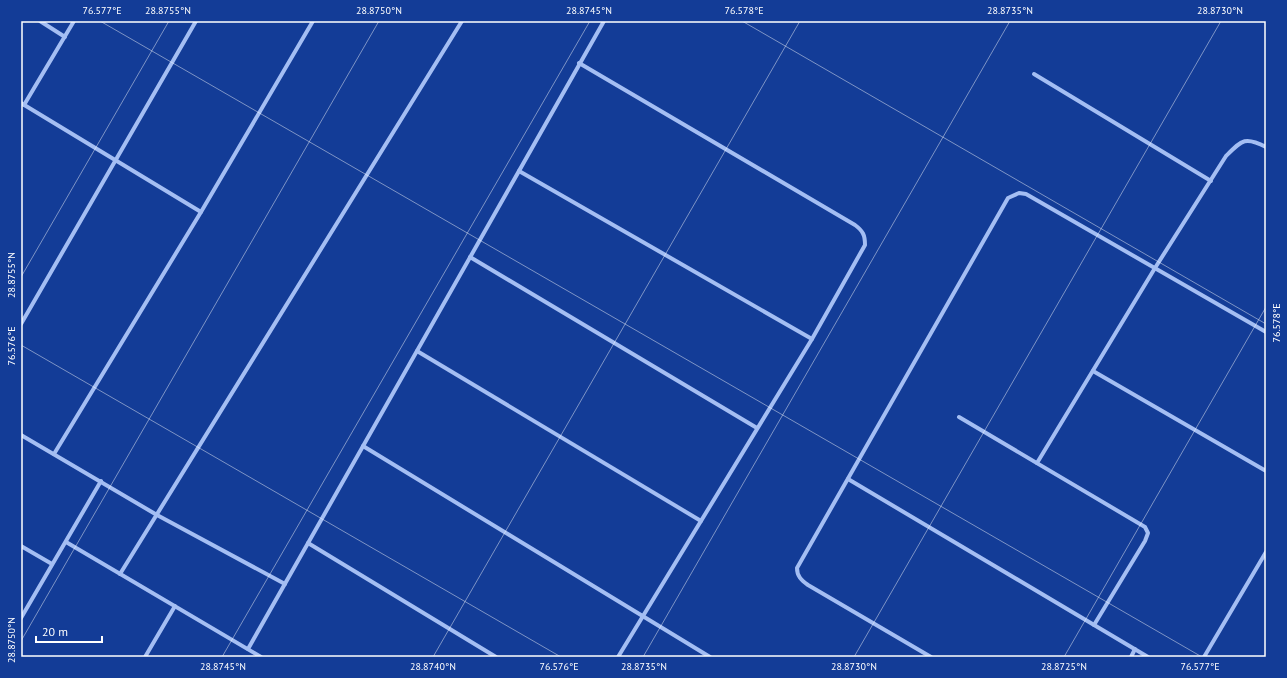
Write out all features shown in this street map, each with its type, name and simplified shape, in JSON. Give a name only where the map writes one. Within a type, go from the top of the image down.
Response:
[{"type":"street","points":[[40,21],[65,37]]},
{"type":"street","points":[[74,21],[23,104],[201,212]]},
{"type":"street","points":[[21,324],[196,21]]},
{"type":"street","points":[[54,454],[201,212],[313,21]]},
{"type":"street","points":[[120,574],[462,21]]},
{"type":"street","points":[[248,649],[604,21]]},
{"type":"street","points":[[579,64],[848,221],[862,230],[865,237],[865,245],[812,339],[618,657]]},
{"type":"street","points":[[1034,74],[1210,181]]},
{"type":"street","points":[[1037,463],[1155,268],[1226,156],[1238,145],[1247,140],[1255,141],[1266,147]]},
{"type":"street","points":[[519,171],[812,339]]},
{"type":"street","points":[[931,657],[808,585],[801,580],[797,573],[797,568],[1008,198],[1019,193],[1026,194],[1266,332]]},
{"type":"street","points":[[470,257],[757,428]]},
{"type":"street","points":[[417,351],[701,521]]},
{"type":"street","points":[[1093,371],[1266,471]]},
{"type":"street","points":[[959,417],[1145,527],[1148,533],[1145,541],[1094,625]]},
{"type":"street","points":[[21,435],[157,515],[285,584]]},
{"type":"street","points":[[362,446],[710,657]]},
{"type":"street","points":[[848,479],[1148,657]]},
{"type":"street","points":[[21,618],[101,481]]},
{"type":"street","points":[[66,542],[262,657]]},
{"type":"street","points":[[308,543],[496,657]]},
{"type":"street","points":[[21,546],[52,564]]},
{"type":"street","points":[[1204,657],[1266,552]]},
{"type":"street","points":[[145,657],[175,606]]},
{"type":"street","points":[[1131,657],[1135,649]]}]
